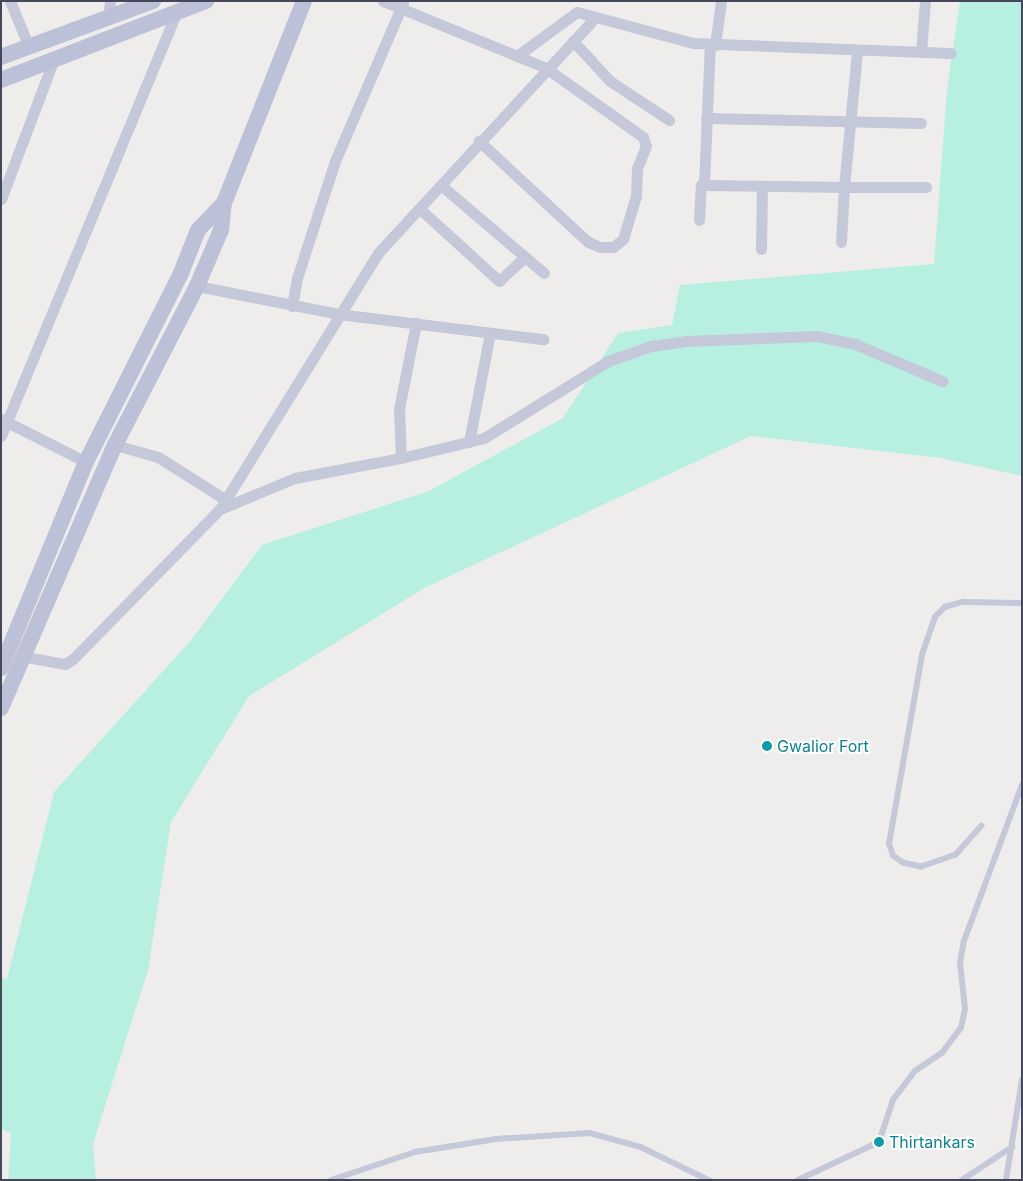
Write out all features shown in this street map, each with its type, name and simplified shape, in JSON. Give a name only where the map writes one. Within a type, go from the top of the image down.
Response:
[{"type":"street","points":[[10,1],[29,47]]},
{"type":"street","points":[[108,18],[110,1]]},
{"type":"street","points":[[1,58],[153,1]]},
{"type":"street","points":[[1,80],[206,1]]},
{"type":"street","points":[[1,708],[21,656],[115,445],[197,286],[221,230],[224,203],[304,1]]},
{"type":"street","points":[[383,1],[403,5],[546,68],[643,137],[646,146],[637,168],[636,196],[623,240],[613,247],[600,247],[588,242],[479,141]]},
{"type":"street","points":[[704,185],[706,118],[712,44],[721,1]]},
{"type":"street","points":[[921,52],[925,1]]},
{"type":"street","points":[[292,306],[297,278],[334,161],[403,5]]},
{"type":"street","points":[[517,56],[579,7],[596,17],[693,44],[951,53]]},
{"type":"street","points":[[1,436],[4,421],[176,13]]},
{"type":"street","points":[[21,656],[65,664],[73,659],[223,505],[338,314],[378,253],[442,186],[479,141],[516,105],[546,68],[596,17]]},
{"type":"street","points":[[573,40],[591,64],[610,81],[669,120]]},
{"type":"street","points":[[841,242],[844,187],[857,51]]},
{"type":"street","points":[[1,199],[54,59]]},
{"type":"street","points":[[706,118],[832,119],[850,123],[921,123]]},
{"type":"street","points":[[699,220],[701,185],[926,188]]},
{"type":"street","points":[[442,186],[544,273]]},
{"type":"street","points":[[761,249],[762,186]]},
{"type":"street","points":[[1,668],[86,462],[181,273],[198,230],[224,203]]},
{"type":"street","points":[[420,209],[499,281],[525,257]]},
{"type":"street","points":[[197,286],[338,314],[543,339]]},
{"type":"street","points":[[401,458],[399,409],[416,323]]},
{"type":"street","points":[[469,442],[490,333]]},
{"type":"street","points":[[223,505],[295,478],[401,458],[484,438],[608,361],[651,346],[686,341],[818,336],[854,344],[942,381]]},
{"type":"street","points":[[4,421],[86,462]]},
{"type":"street","points":[[115,445],[158,457],[223,505]]},
{"type":"lane","points":[[982,826],[956,855],[921,867],[903,863],[893,856],[889,844],[922,655],[935,617],[945,607],[963,602],[1022,603]]},
{"type":"lane","points":[[798,1180],[879,1142],[893,1100],[915,1071],[942,1053],[961,1028],[965,1009],[960,963],[964,941],[1022,785]]},
{"type":"lane","points":[[1006,1180],[1022,1080]]},
{"type":"lane","points":[[331,1180],[415,1152],[496,1139],[590,1133],[641,1147],[709,1180]]},
{"type":"lane","points":[[962,1180],[1012,1147]]},
{"type":"green space","points":[[960,1],[1022,1],[1022,476],[940,458],[751,436],[426,587],[249,696],[171,822],[148,970],[93,1144],[96,1180],[8,1180],[11,1133],[1,1129],[1,977],[7,979],[54,792],[192,639],[262,545],[429,491],[563,418],[618,333],[672,325],[680,285],[934,264],[947,89]]},
{"type":"place","name":"Gwalior Fort","points":[[767,746]]},
{"type":"place","name":"Thirtankars","points":[[879,1142]]}]
